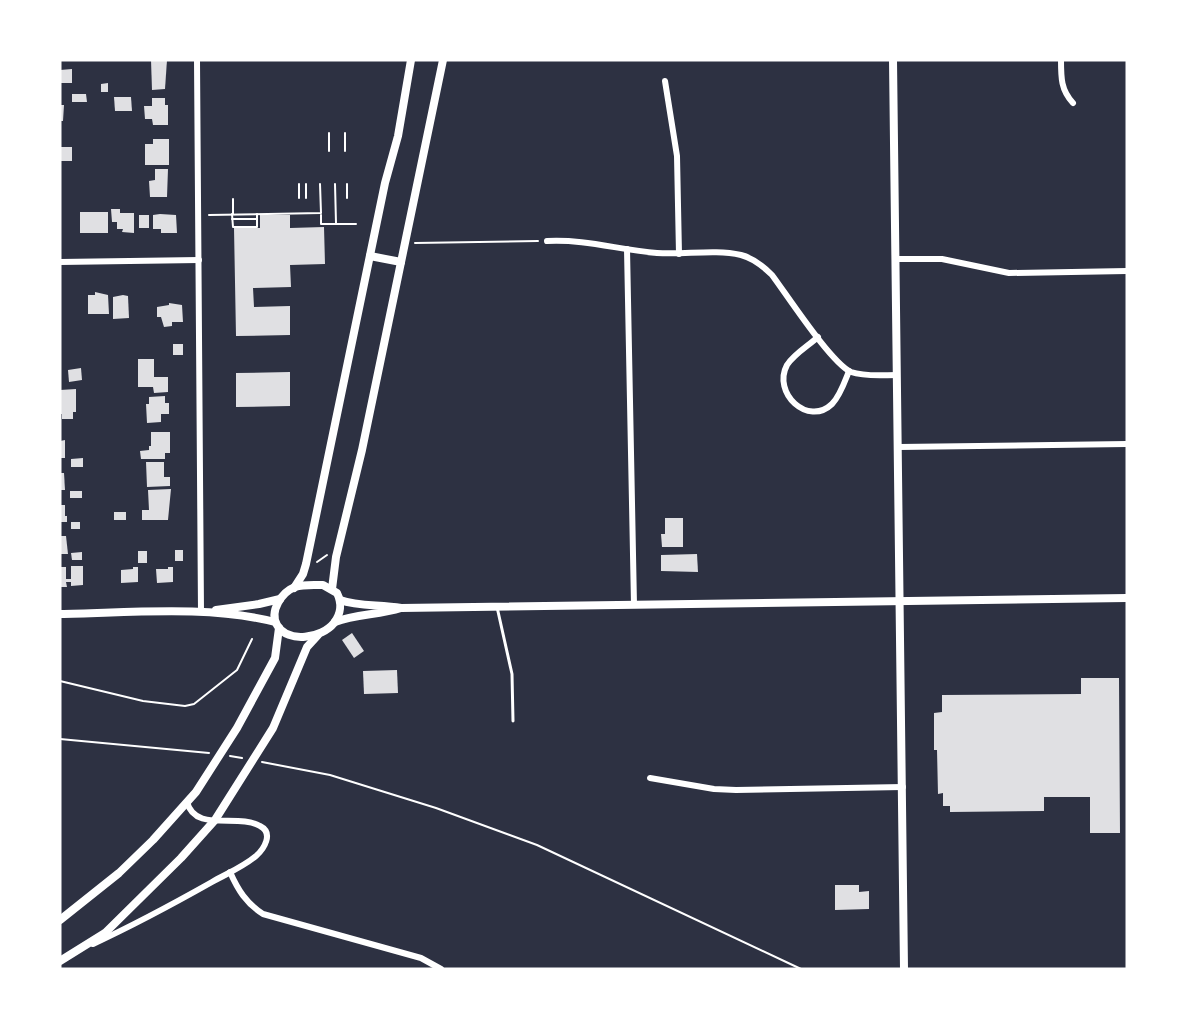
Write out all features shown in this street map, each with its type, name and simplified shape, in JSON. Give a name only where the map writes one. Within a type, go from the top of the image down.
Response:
[{"type":"main road","points":[[294,588],[306,564],[391,157],[398,136],[411,60]]},
{"type":"main road","points":[[332,589],[335,563],[362,450],[443,60]]},
{"type":"main road","points":[[370,256],[401,262]]},
{"type":"main road","points":[[60,614],[201,612],[259,604],[280,598],[294,588],[323,585],[337,593],[340,600],[339,614],[335,622]]},
{"type":"main road","points":[[60,920],[119,873],[196,792],[237,728],[275,658],[276,606],[280,598]]},
{"type":"main road","points":[[340,600],[355,604],[384,604],[401,608],[1127,598]]},
{"type":"main road","points":[[60,961],[105,933],[187,852],[215,820],[273,728],[308,647],[318,635],[335,622],[346,618],[383,614],[401,608]]},
{"type":"main road","points":[[201,612],[254,618],[277,625],[301,637],[318,635]]},
{"type":"street","points":[[196,60],[201,612]]},
{"type":"street","points":[[893,60],[904,969]]},
{"type":"street","points":[[1061,60],[1061,82],[1065,95],[1073,104]]},
{"type":"street","points":[[665,81],[677,156],[679,254]]},
{"type":"street","points":[[547,241],[592,242],[627,249],[679,254],[727,253],[752,259],[772,275],[818,337],[849,371],[866,375],[897,375]]},
{"type":"street","points":[[627,249],[634,605]]},
{"type":"street","points":[[896,259],[942,259],[1009,273],[1127,271]]},
{"type":"street","points":[[60,262],[199,260]]},
{"type":"street","points":[[818,337],[792,358],[786,367],[784,385],[791,401],[806,411],[824,410],[833,404],[849,371]]},
{"type":"street","points":[[898,447],[1127,444]]},
{"type":"street","points":[[650,778],[714,789],[736,790],[903,787]]},
{"type":"street","points":[[76,953],[153,915],[230,872],[256,856],[266,842],[267,834],[259,824],[238,820],[201,819],[189,809],[188,802]]},
{"type":"street","points":[[230,872],[237,889],[247,902],[263,914],[421,958],[441,969]]},
{"type":"lane","points":[[497,606],[512,675],[513,721]]},
{"type":"path","points":[[329,133],[329,152]]},
{"type":"path","points":[[345,133],[345,151]]},
{"type":"path","points":[[347,183],[347,198]]},
{"type":"path","points":[[299,184],[299,198]]},
{"type":"path","points":[[306,184],[306,198]]},
{"type":"path","points":[[320,184],[321,224],[356,224]]},
{"type":"path","points":[[335,184],[336,224]]},
{"type":"path","points":[[233,199],[232,227],[257,227],[257,214]]},
{"type":"path","points":[[209,215],[321,213]]},
{"type":"path","points":[[232,219],[257,219]]},
{"type":"path","points":[[244,219],[244,227]]},
{"type":"path","points":[[405,243],[547,241]]},
{"type":"path","points":[[311,563],[315,563],[325,555],[330,556]]},
{"type":"path","points":[[60,681],[143,701],[185,706],[194,704],[237,670],[252,639]]},
{"type":"path","points":[[60,739],[215,754]]},
{"type":"path","points":[[225,755],[235,756]]},
{"type":"path","points":[[283,767],[334,776],[436,808],[537,845],[801,969]]},
{"type":"building","points":[[151,60],[167,60],[165,89],[152,90]]},
{"type":"building","points":[[72,69],[72,83],[60,83],[60,70]]},
{"type":"building","points":[[108,83],[108,92],[101,92],[101,84]]},
{"type":"building","points":[[72,94],[86,94],[87,102],[72,102]]},
{"type":"building","points":[[114,97],[131,97],[132,111],[115,111]]},
{"type":"building","points":[[152,98],[165,98],[165,105],[168,105],[168,125],[153,125],[152,119],[145,119],[144,106],[152,106]]},
{"type":"building","points":[[60,105],[64,105],[63,121],[60,121]]},
{"type":"building","points":[[153,139],[169,139],[169,165],[145,165],[145,144],[153,144]]},
{"type":"building","points":[[60,147],[72,147],[72,161],[60,161]]},
{"type":"building","points":[[155,169],[168,169],[167,197],[150,197],[149,181],[155,180]]},
{"type":"building","points":[[111,209],[120,209],[120,213],[134,213],[134,233],[117,229],[117,222],[112,222]]},
{"type":"building","points":[[80,212],[108,212],[108,233],[80,233]]},
{"type":"building","points":[[139,215],[149,215],[149,228],[139,228]]},
{"type":"building","points":[[153,215],[176,215],[177,233],[161,233],[161,229],[153,229]]},
{"type":"building","points":[[260,215],[290,215],[290,228],[324,227],[325,264],[290,265],[291,287],[253,288],[254,307],[290,306],[290,335],[236,336],[234,228],[260,228]]},
{"type":"building","points":[[95,292],[108,295],[109,314],[88,314],[88,295],[95,295]]},
{"type":"building","points":[[128,296],[129,318],[113,319],[113,297]]},
{"type":"building","points":[[169,303],[182,305],[183,322],[172,322],[172,326],[164,327],[161,317],[157,317],[157,307],[169,305]]},
{"type":"building","points":[[173,344],[183,344],[183,355],[173,355]]},
{"type":"building","points":[[138,359],[154,359],[154,377],[168,377],[168,392],[154,393],[153,387],[138,387]]},
{"type":"building","points":[[81,368],[82,380],[69,382],[68,370]]},
{"type":"building","points":[[290,372],[290,406],[236,407],[236,373]]},
{"type":"building","points":[[76,389],[76,412],[73,412],[73,419],[62,419],[60,390]]},
{"type":"building","points":[[165,396],[165,403],[169,403],[169,414],[161,414],[161,422],[147,423],[146,404],[149,404],[149,397]]},
{"type":"building","points":[[151,432],[170,432],[170,453],[165,453],[165,459],[141,459],[140,451],[149,450],[151,446]]},
{"type":"building","points":[[65,440],[65,458],[60,458],[60,441]]},
{"type":"building","points":[[83,458],[83,467],[71,467],[71,459]]},
{"type":"building","points":[[146,462],[164,462],[164,477],[170,477],[170,486],[147,487]]},
{"type":"building","points":[[60,473],[64,473],[65,490],[60,490]]},
{"type":"building","points":[[171,489],[168,520],[142,520],[142,510],[149,510],[148,490]]},
{"type":"building","points":[[70,491],[82,491],[82,498],[70,498]]},
{"type":"building","points":[[60,505],[65,505],[67,522],[60,522]]},
{"type":"building","points":[[114,512],[126,512],[126,520],[114,520]]},
{"type":"building","points":[[665,518],[683,518],[683,547],[662,547],[661,534],[665,534]]},
{"type":"building","points":[[71,522],[80,522],[80,529],[71,529]]},
{"type":"building","points":[[60,536],[66,536],[68,554],[60,554]]},
{"type":"building","points":[[175,550],[183,550],[183,561],[175,561]]},
{"type":"building","points":[[138,551],[147,551],[147,563],[138,563]]},
{"type":"building","points":[[82,552],[82,560],[72,560],[71,553]]},
{"type":"building","points":[[697,554],[698,572],[661,571],[661,555]]},
{"type":"building","points":[[71,566],[83,566],[83,585],[71,586],[71,582],[66,582],[67,587],[60,587],[60,567],[66,567],[66,579],[71,579]]},
{"type":"building","points":[[133,567],[138,567],[138,582],[121,583],[121,570],[133,569]]},
{"type":"building","points":[[168,567],[173,567],[173,582],[157,583],[156,569],[168,569]]},
{"type":"building","points":[[352,633],[364,651],[354,658],[342,640]]},
{"type":"building","points":[[397,670],[398,693],[364,694],[363,671]]},
{"type":"building","points":[[1081,678],[1119,678],[1120,833],[1090,833],[1090,797],[1044,797],[1044,811],[950,812],[950,806],[943,806],[943,793],[938,794],[937,750],[934,750],[934,713],[942,712],[942,695],[1081,694]]},
{"type":"building","points":[[835,885],[859,885],[859,892],[869,891],[869,909],[835,910]]}]
